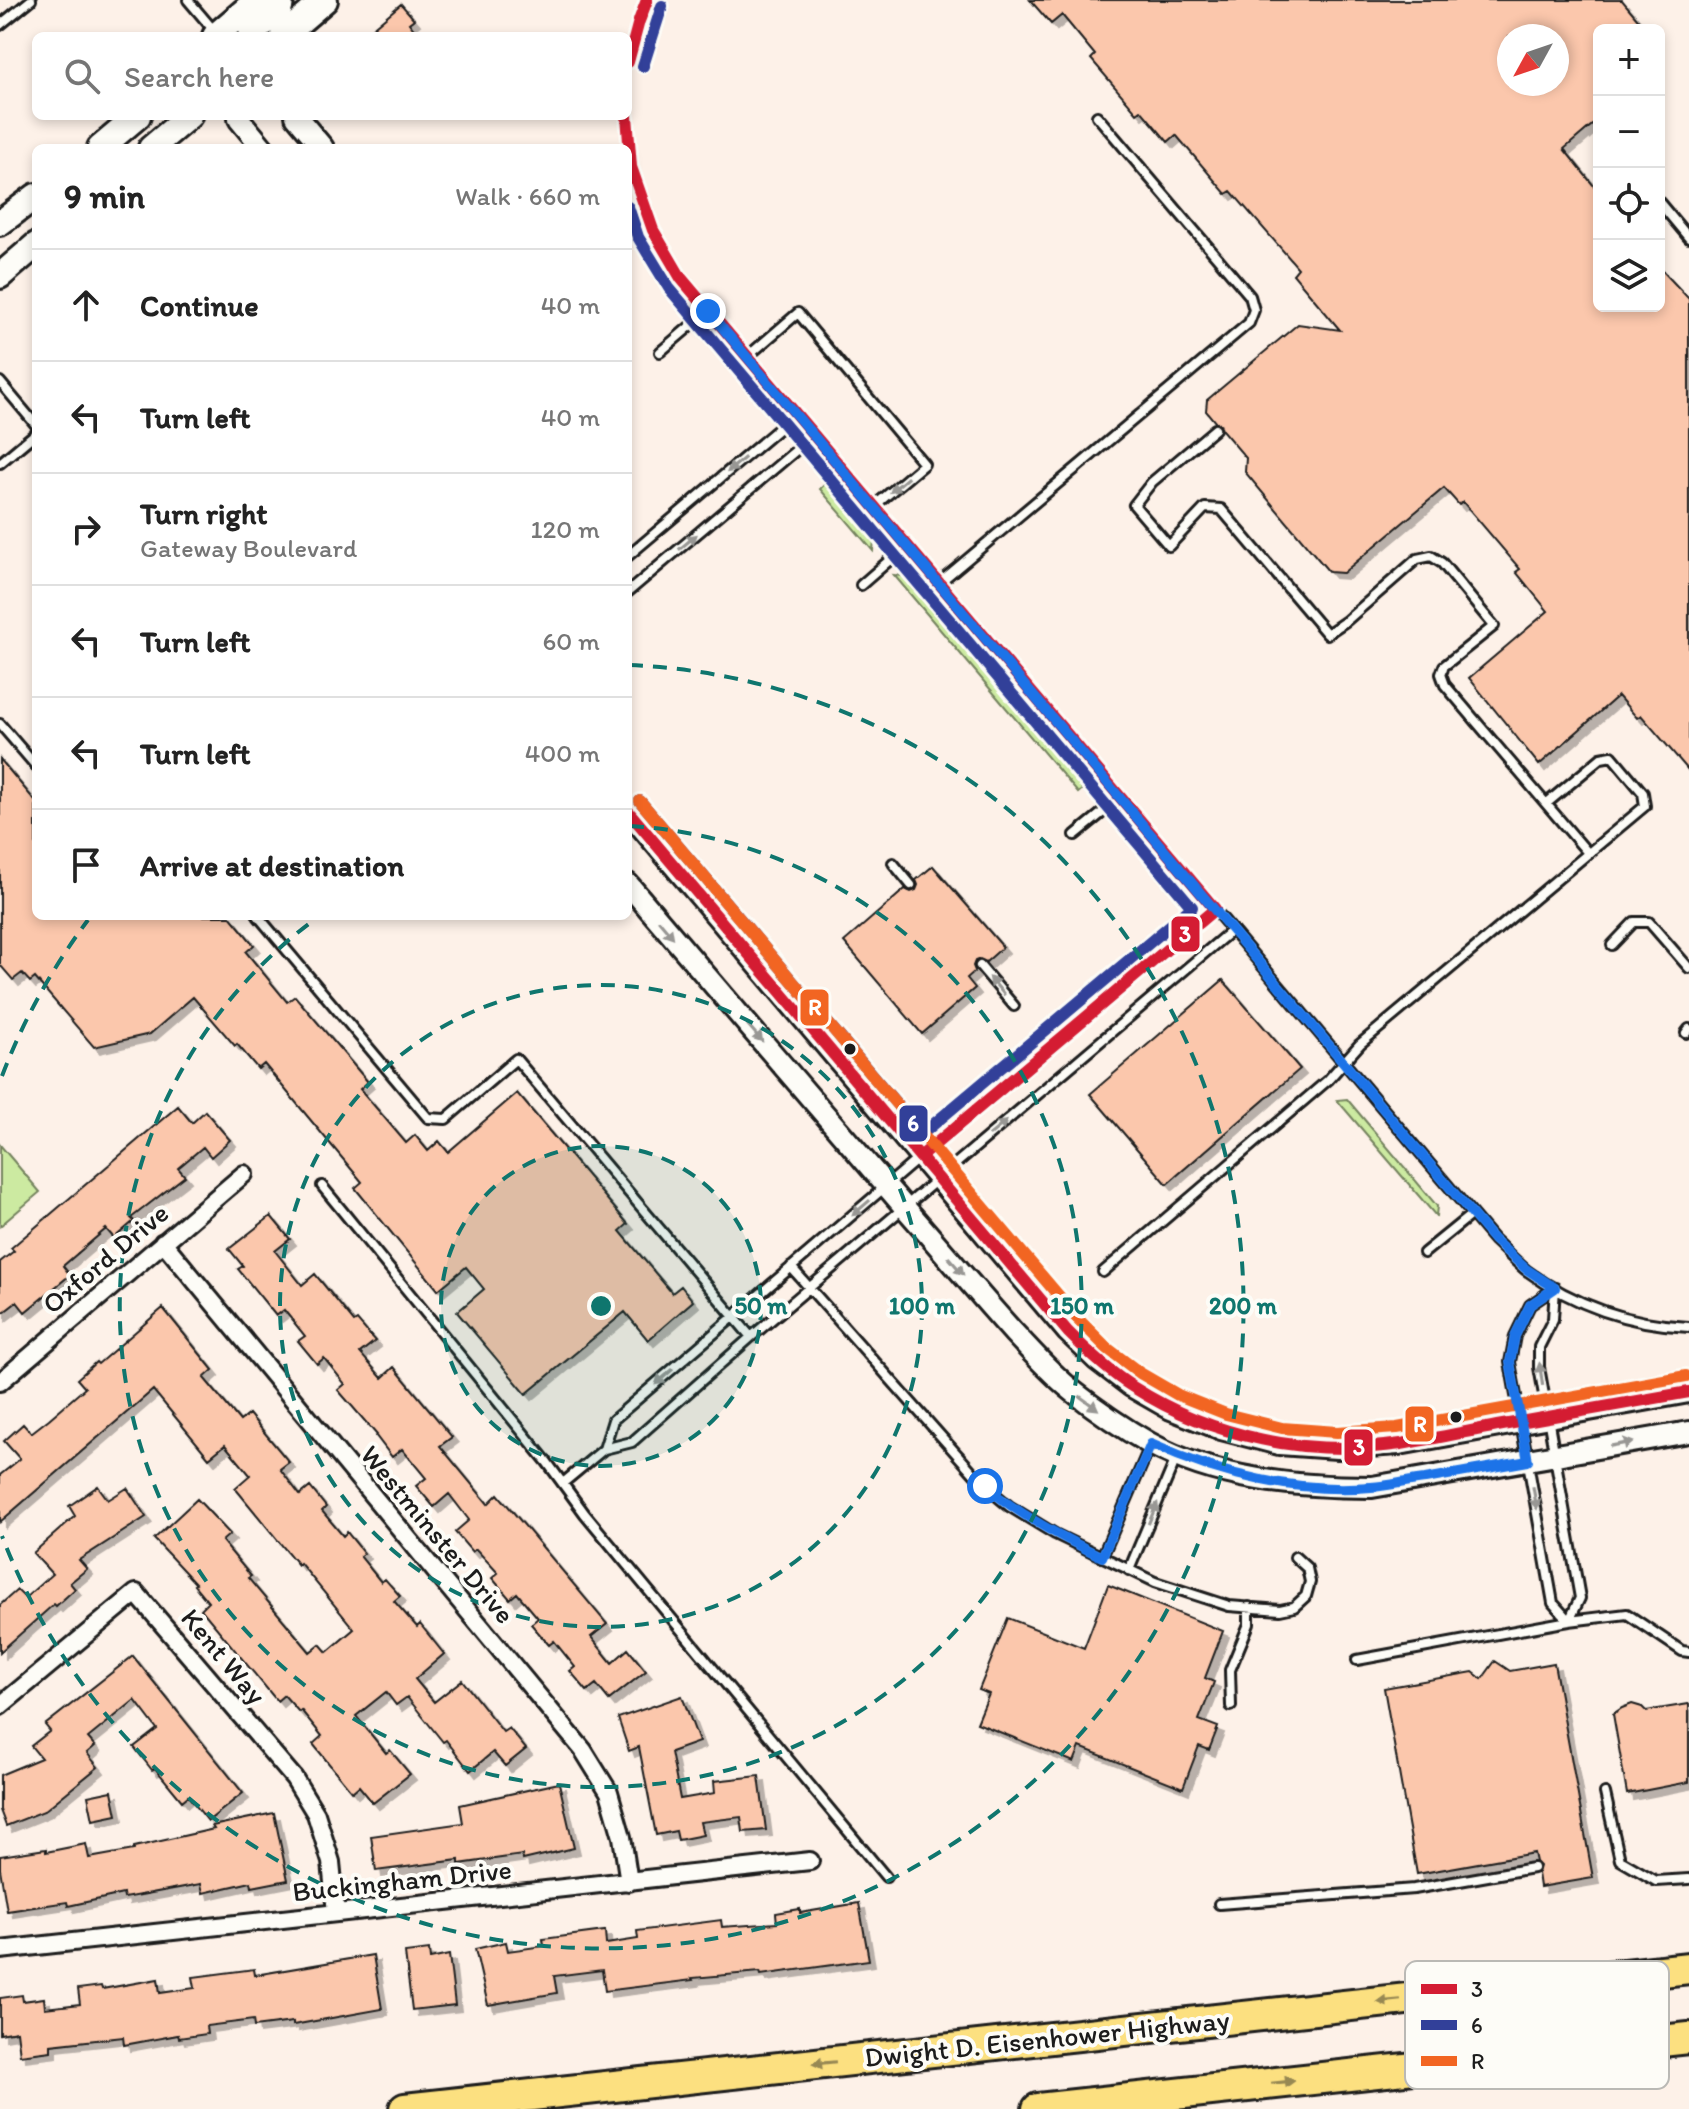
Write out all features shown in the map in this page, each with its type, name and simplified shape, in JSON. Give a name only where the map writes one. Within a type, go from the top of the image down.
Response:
[{"type":"highway","name":"Dwight D. Eisenhower Highway","points":[[1669,1970],[1689,1968]]},
{"type":"highway","name":"Dwight D. Eisenhower Highway","points":[[405,2109],[1405,1999]]},
{"type":"highway","points":[[1669,2040],[1689,2038]]},
{"type":"highway","points":[[1038,2109],[1405,2069]]},
{"type":"main road","points":[[220,32],[257,0]]},
{"type":"main road","points":[[254,32],[280,8],[281,0]]},
{"type":"main road","points":[[288,32],[325,0]]},
{"type":"main road","points":[[105,144],[133,120]]},
{"type":"main road","points":[[156,144],[184,120]]},
{"type":"main road","points":[[0,223],[32,199]]},
{"type":"main road","points":[[0,276],[19,251]]},
{"type":"street","points":[[240,120],[260,144]]},
{"type":"street","points":[[299,120],[320,144]]},
{"type":"street","points":[[632,816],[1068,1332],[1131,1386],[1171,1409],[1221,1429],[1279,1444],[1337,1448],[1399,1444],[1689,1392]]},
{"type":"street","points":[[632,889],[1001,1319],[1062,1381],[1110,1418],[1151,1444],[1227,1472],[1273,1483],[1372,1487],[1689,1432]]},
{"type":"street","name":"Oxford Drive","points":[[0,1382],[244,1174]]},
{"type":"street","name":"Westminster Drive","points":[[163,1242],[583,1750],[609,1792],[622,1837],[629,1882]]},
{"type":"street","name":"Kent Way","points":[[0,1706],[136,1593],[294,1778],[316,1814],[331,1862],[336,1913]]},
{"type":"street","name":"Buckingham Drive","points":[[0,1950],[810,1861]]},
{"type":"lane","points":[[0,25],[31,0]]},
{"type":"lane","points":[[188,0],[214,32]]},
{"type":"lane","points":[[632,47],[647,0]]},
{"type":"lane","points":[[939,583],[1249,323],[1254,310],[1250,296],[1097,116]]},
{"type":"lane","points":[[627,120],[628,144]]},
{"type":"lane","points":[[632,175],[653,230],[681,278],[1494,1240],[1526,1269],[1576,1301],[1620,1317],[1664,1326],[1689,1327]]},
{"type":"lane","points":[[1665,209],[1689,238]]},
{"type":"lane","points":[[660,352],[708,311]]},
{"type":"lane","points":[[747,357],[798,313],[924,464],[873,507]]},
{"type":"lane","points":[[0,382],[32,420]]},
{"type":"lane","points":[[632,553],[796,414]]},
{"type":"lane","points":[[1215,429],[1152,482],[1134,505],[1169,546],[1205,508],[1221,509],[1327,634],[1417,559],[1431,556],[1442,563],[1494,626],[1444,666],[1441,674],[1445,685],[1588,853]]},
{"type":"lane","points":[[0,463],[32,436]]},
{"type":"lane","points":[[632,589],[813,436]]},
{"type":"lane","points":[[861,585],[892,558],[912,552]]},
{"type":"lane","points":[[0,724],[32,761]]},
{"type":"lane","points":[[1103,1272],[1328,1080],[1360,1044],[1645,806],[1643,793],[1612,756],[1601,758],[1547,803]]},
{"type":"lane","points":[[1075,835],[1123,801]]},
{"type":"lane","points":[[893,863],[911,885]]},
{"type":"lane","points":[[604,1449],[613,1420],[1215,909]]},
{"type":"lane","points":[[261,920],[428,1118],[446,1119],[516,1059],[751,1337]]},
{"type":"lane","points":[[1612,945],[1634,922],[1649,922],[1689,968]]},
{"type":"lane","points":[[563,1483],[604,1449],[632,1442],[808,1288],[1232,930]]},
{"type":"lane","points":[[980,966],[1014,1006]]},
{"type":"lane","points":[[322,1186],[585,1514],[886,1877]]},
{"type":"lane","points":[[1424,1253],[1472,1214]]},
{"type":"lane","points":[[791,1267],[985,1486],[1009,1506],[1055,1534],[1155,1582],[1229,1606],[1280,1610],[1294,1607],[1306,1596],[1310,1582],[1307,1568],[1295,1557]]},
{"type":"lane","points":[[1555,1288],[1530,1305],[1515,1336],[1510,1362],[1553,1603],[1569,1621]]},
{"type":"lane","points":[[1555,1288],[1553,1319],[1539,1347],[1539,1367],[1580,1598],[1569,1621]]},
{"type":"lane","points":[[1102,1557],[1151,1444]]},
{"type":"lane","points":[[1129,1570],[1177,1456]]},
{"type":"lane","points":[[1231,1706],[1230,1670],[1249,1624],[1249,1607]]},
{"type":"lane","points":[[1357,1660],[1569,1621],[1627,1614],[1682,1651],[1689,1652]]},
{"type":"lane","points":[[1605,1793],[1620,1860],[1656,1881],[1689,1879]]},
{"type":"lane","points":[[1219,1904],[1414,1889],[1533,1868]]},
{"type":"green space","points":[[826,483],[874,539],[873,551],[820,489]]},
{"type":"green space","points":[[894,575],[908,577],[1085,787],[1078,793]]},
{"type":"green space","points":[[1347,1099],[1437,1206],[1436,1216],[1337,1100]]},
{"type":"green space","points":[[0,1145],[40,1192],[0,1226]]},
{"type":"building","points":[[1030,0],[1622,0],[1642,24],[1593,24],[1593,124],[1564,149],[1593,185],[1593,312],[1665,312],[1665,273],[1689,299],[1689,771],[1641,715],[1637,718],[1618,696],[1539,765],[1469,678],[1548,611],[1516,572],[1520,569],[1463,502],[1459,505],[1444,488],[1343,573],[1329,572],[1245,472],[1246,458],[1206,411],[1207,400],[1298,324],[1340,330],[1293,274],[1298,268],[1231,191],[1226,194],[1176,135],[1168,142],[1141,110],[1137,113],[1091,59],[1095,55],[1062,15],[1051,24]]},
{"type":"building","points":[[401,4],[414,19],[409,23],[416,32],[368,32]]},
{"type":"building","points":[[0,759],[32,797],[32,920],[233,920],[254,945],[246,952],[287,1002],[295,996],[368,1082],[360,1089],[406,1143],[415,1135],[428,1151],[439,1141],[448,1152],[517,1093],[628,1224],[620,1231],[672,1293],[681,1286],[693,1301],[648,1340],[625,1312],[526,1394],[457,1312],[484,1289],[466,1267],[438,1290],[355,1188],[362,1182],[264,1064],[258,1069],[193,997],[150,1034],[94,1047],[35,978],[30,982],[22,973],[13,980],[0,965]]},
{"type":"building","points":[[933,866],[1003,947],[986,962],[980,959],[975,961],[975,971],[967,978],[975,988],[922,1034],[844,942],[905,889],[911,892],[916,890],[916,880]]},
{"type":"building","points":[[1223,980],[1300,1069],[1167,1184],[1090,1094]]},
{"type":"building","points":[[178,1106],[192,1123],[205,1111],[230,1140],[211,1157],[203,1147],[178,1168],[185,1176],[131,1218],[134,1221],[114,1238],[106,1229],[63,1266],[70,1275],[25,1312],[17,1302],[0,1315],[0,1262],[14,1251],[11,1248]]},
{"type":"building","points":[[271,1216],[290,1239],[275,1251],[302,1285],[315,1274],[354,1322],[357,1320],[375,1341],[360,1353],[382,1378],[394,1367],[452,1437],[440,1446],[488,1504],[498,1494],[607,1624],[591,1637],[612,1663],[628,1649],[646,1671],[609,1700],[596,1684],[587,1691],[570,1671],[575,1667],[554,1641],[549,1645],[531,1624],[538,1618],[517,1593],[510,1599],[492,1578],[498,1573],[476,1549],[472,1552],[455,1532],[469,1520],[449,1494],[434,1507],[416,1486],[426,1478],[402,1449],[392,1457],[338,1390],[345,1384],[324,1358],[317,1364],[298,1341],[305,1336],[284,1310],[276,1316],[238,1269],[243,1266],[229,1249]]},
{"type":"building","points":[[163,1308],[213,1370],[204,1378],[240,1421],[249,1414],[289,1462],[280,1469],[300,1495],[310,1487],[326,1507],[322,1511],[343,1536],[347,1532],[364,1553],[360,1556],[381,1582],[385,1579],[400,1596],[394,1601],[417,1627],[420,1624],[444,1654],[415,1679],[434,1702],[462,1680],[503,1732],[509,1728],[526,1749],[505,1766],[493,1752],[470,1771],[407,1697],[396,1705],[386,1692],[356,1716],[386,1753],[390,1750],[410,1774],[373,1803],[359,1786],[352,1792],[313,1744],[322,1736],[284,1695],[277,1701],[201,1609],[208,1602],[196,1584],[154,1539],[197,1499],[230,1534],[222,1541],[251,1576],[248,1578],[310,1652],[320,1644],[327,1652],[354,1629],[235,1488],[250,1475],[225,1445],[209,1458],[153,1390],[0,1522],[0,1475],[20,1459],[4,1441],[23,1424],[31,1433],[49,1419],[85,1388],[77,1379]]},
{"type":"building","points":[[98,1486],[108,1500],[127,1488],[146,1517],[79,1560],[87,1569],[70,1583],[75,1589],[0,1652],[0,1605],[17,1590],[25,1598],[52,1574],[33,1553],[75,1516],[69,1506]]},
{"type":"building","points":[[1108,1585],[1223,1631],[1205,1678],[1214,1682],[1199,1720],[1218,1727],[1209,1750],[1199,1746],[1183,1788],[1080,1747],[1074,1762],[977,1723],[989,1694],[979,1690],[1008,1618],[1084,1648]]},
{"type":"building","points":[[133,1656],[243,1793],[208,1821],[188,1796],[182,1801],[134,1747],[157,1729],[135,1700],[88,1738],[95,1746],[87,1753],[98,1767],[44,1811],[6,1826],[0,1810],[0,1775],[41,1758],[31,1746],[50,1731],[45,1725]]},
{"type":"building","points":[[1495,1661],[1510,1671],[1554,1663],[1593,1878],[1540,1887],[1540,1866],[1534,1853],[1417,1874],[1384,1688],[1473,1672],[1482,1679]]},
{"type":"building","points":[[682,1696],[699,1742],[671,1752],[680,1799],[715,1793],[714,1781],[759,1776],[766,1830],[743,1832],[741,1817],[700,1822],[703,1835],[678,1840],[676,1831],[656,1835],[639,1747],[629,1751],[618,1718]]},
{"type":"building","points":[[1632,1704],[1646,1711],[1689,1704],[1689,1782],[1627,1794],[1613,1714]]},
{"type":"building","points":[[559,1783],[574,1848],[523,1860],[522,1855],[376,1871],[371,1836],[463,1823],[460,1805]]},
{"type":"building","points":[[112,1791],[117,1815],[93,1820],[88,1796]]},
{"type":"building","points":[[274,1813],[288,1880],[252,1887],[251,1882],[203,1893],[201,1884],[124,1898],[123,1894],[68,1906],[67,1902],[7,1911],[0,1856],[86,1844],[89,1858],[134,1850],[134,1847],[214,1829],[212,1826]]},
{"type":"building","points":[[859,1903],[869,1960],[761,1975],[760,1972],[692,1978],[605,1991],[602,1970],[554,1976],[557,1993],[488,2005],[475,1949],[506,1942],[508,1951],[544,1946],[543,1939],[605,1931],[606,1944],[638,1939],[637,1931],[721,1920],[722,1927],[777,1923],[776,1913],[800,1909],[800,1913]]},
{"type":"building","points":[[429,1950],[430,1959],[449,1955],[455,2005],[412,2010],[405,1953]]},
{"type":"building","points":[[373,1955],[382,2009],[293,2025],[293,2022],[254,2027],[253,2020],[206,2026],[207,2034],[179,2038],[178,2035],[124,2045],[123,2037],[51,2045],[51,2051],[20,2055],[17,2031],[0,2034],[0,1998],[22,1995],[23,2001],[44,1998],[45,2008],[80,2004],[78,1989],[101,1986],[102,1989],[158,1979],[160,1993],[195,1988],[193,1977],[254,1969],[255,1975]]},
{"type":"transit line","name":"3","points":[[632,47],[647,0]]},
{"type":"transit line","name":"6","points":[[643,66],[662,6]]},
{"type":"transit line","name":"3","points":[[627,120],[629,144]]},
{"type":"transit line","name":"3","points":[[632,170],[653,230],[681,278],[1215,909],[920,1157]]},
{"type":"transit line","name":"6","points":[[632,219],[638,237],[669,288],[1192,907],[922,1134],[640,801]]},
{"type":"transit line","name":"R","points":[[640,801],[1080,1321],[1107,1348],[1140,1373],[1178,1395],[1226,1414],[1282,1428],[1337,1432],[1397,1428],[1686,1376]]},
{"type":"transit line","name":"3","points":[[632,816],[1068,1332],[1116,1375],[1164,1405],[1228,1431],[1262,1440],[1331,1448],[1413,1442],[1689,1392]]},
{"type":"route","points":[[708,311],[1494,1240],[1526,1269],[1555,1288],[1530,1305],[1515,1336],[1510,1362],[1528,1461],[1372,1487],[1329,1487],[1273,1483],[1227,1472],[1151,1444],[1102,1557],[1055,1534],[1009,1506],[985,1486]]}]
